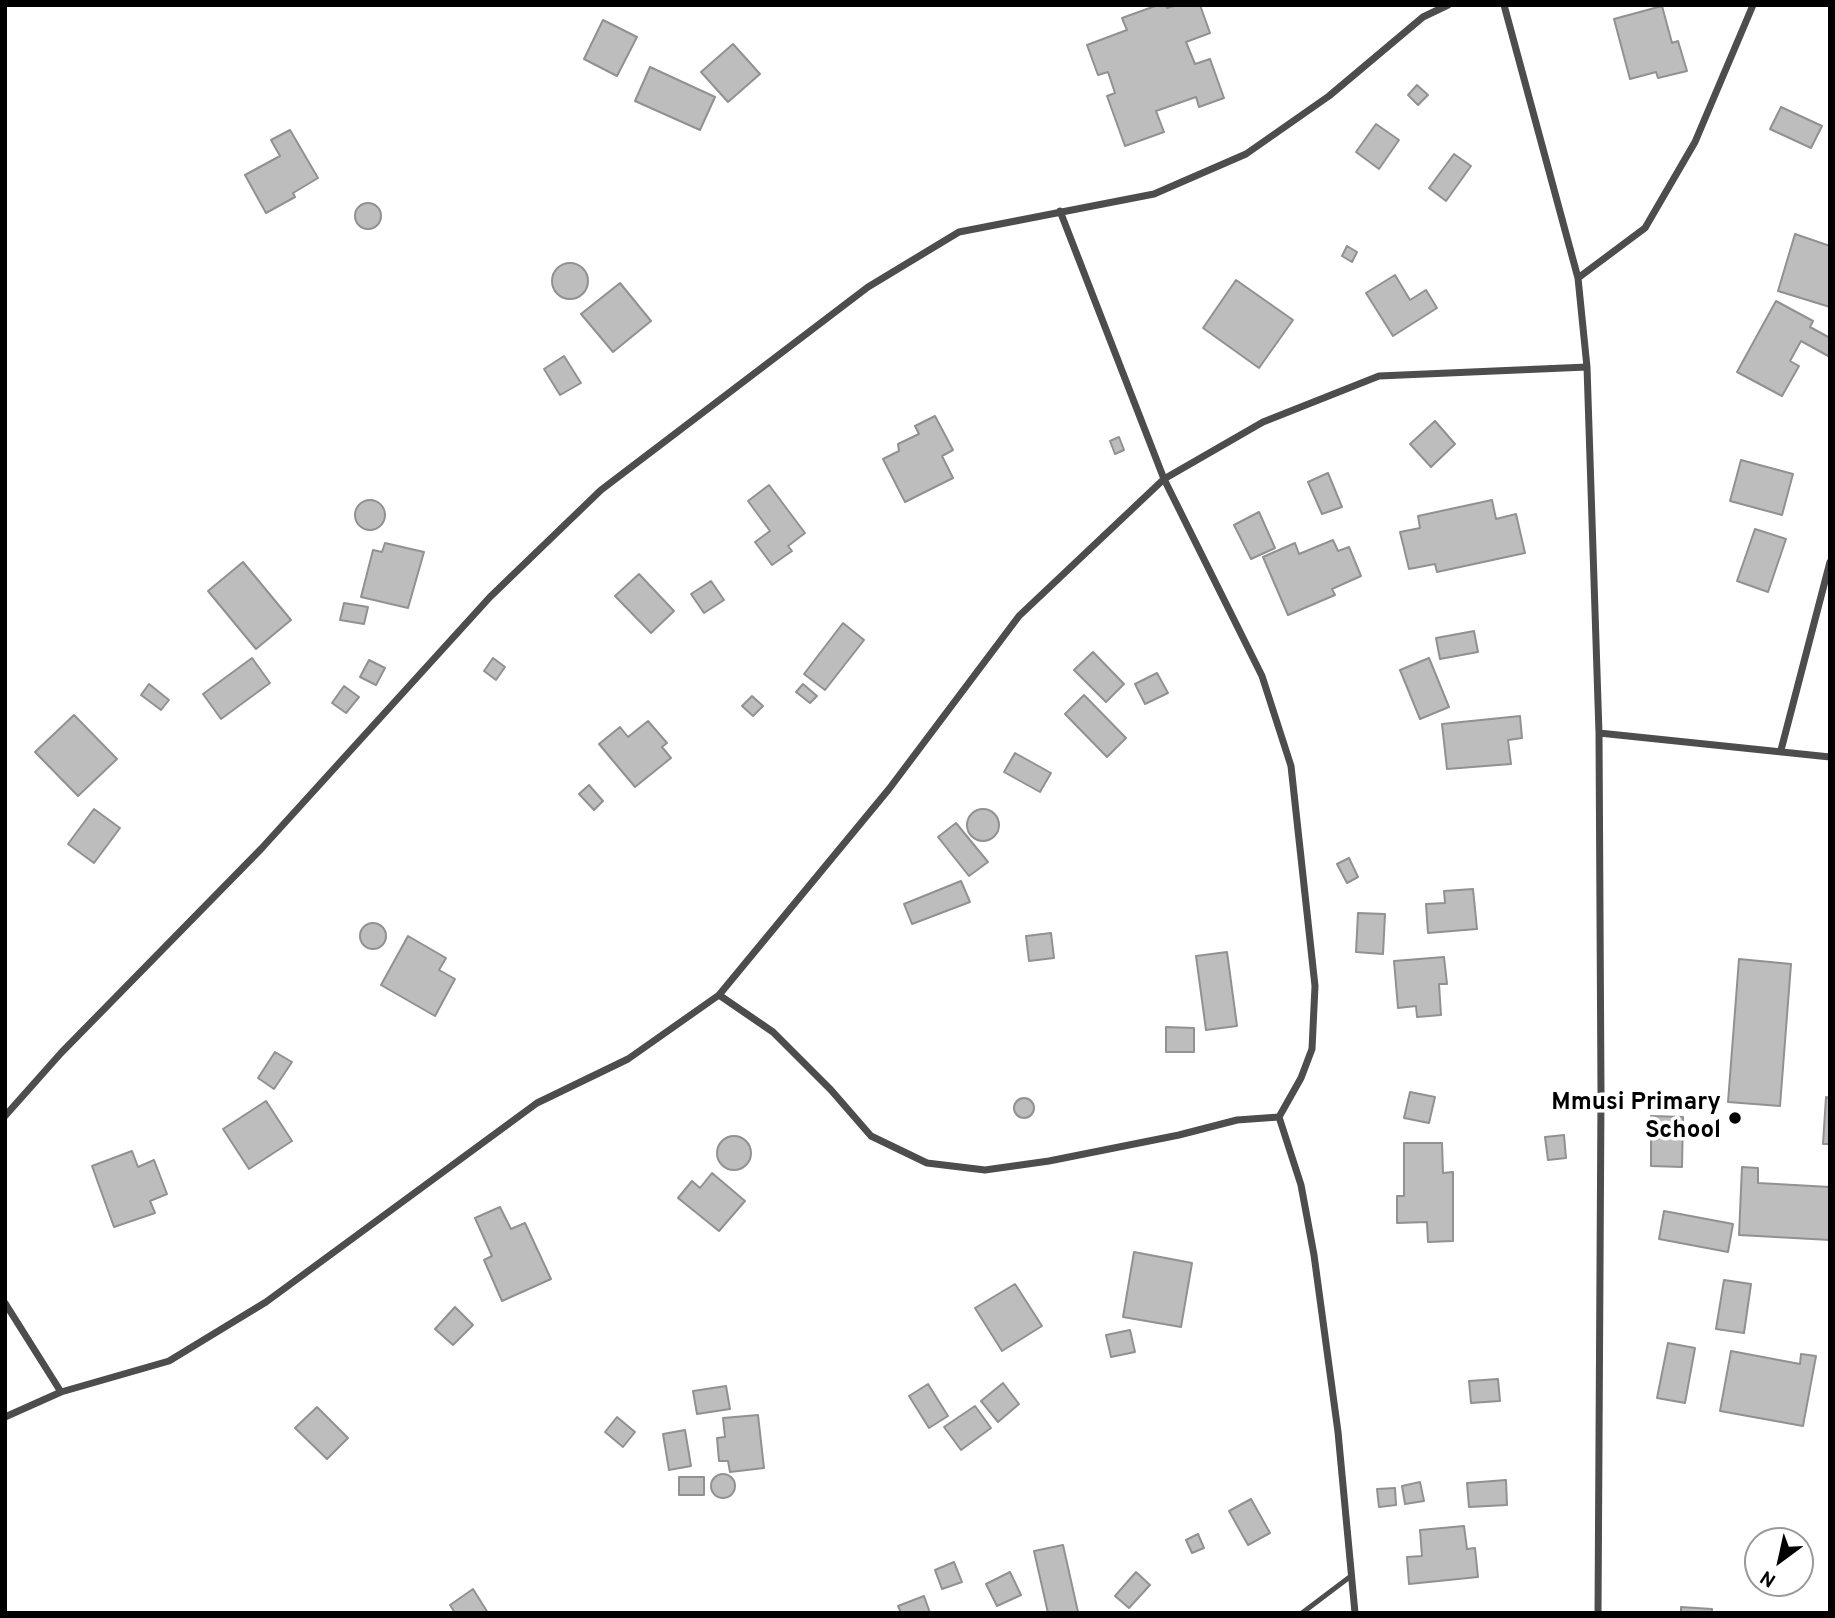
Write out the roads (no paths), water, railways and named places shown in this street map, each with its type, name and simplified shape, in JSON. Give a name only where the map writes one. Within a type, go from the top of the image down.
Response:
[{"type":"street","points":[[5,1116],[61,1053],[261,849],[489,597],[601,490],[868,287],[959,233],[1154,194],[1246,154],[1329,96],[1423,17],[1448,5]]},
{"type":"street","points":[[1504,5],[1578,278],[1587,367],[1599,733],[1601,1109],[1598,1613]]},
{"type":"street","points":[[1578,278],[1645,228],[1695,142],[1753,5]]},
{"type":"street","points":[[1060,211],[1164,479],[1262,676],[1291,766],[1315,986],[1312,1049],[1301,1078],[1279,1117],[1301,1185],[1314,1255],[1338,1432],[1355,1613]]},
{"type":"street","points":[[5,1417],[61,1392],[169,1361],[266,1302],[537,1103],[628,1059],[719,995],[889,789],[1019,616],[1164,479],[1263,422],[1380,376],[1587,367]]},
{"type":"street","points":[[1781,750],[1830,562]]},
{"type":"street","points":[[1599,733],[1830,757]]},
{"type":"street","points":[[719,995],[773,1032],[831,1090],[871,1136],[927,1163],[985,1170],[1049,1161],[1237,1121],[1279,1117]]},
{"type":"street","points":[[5,1303],[61,1392]]},
{"type":"lane","points":[[1302,1613],[1351,1576]]},
{"type":"place","name":"Mmusi Primary School","points":[[1735,1118]]}]
